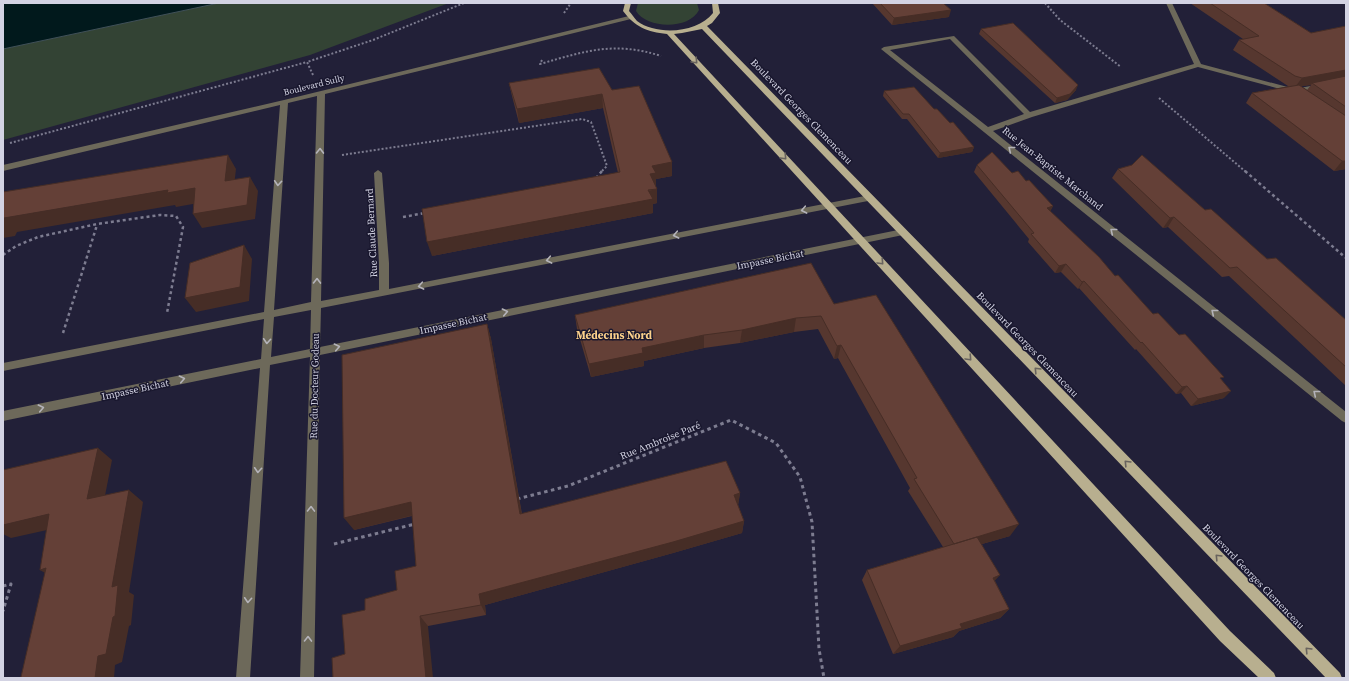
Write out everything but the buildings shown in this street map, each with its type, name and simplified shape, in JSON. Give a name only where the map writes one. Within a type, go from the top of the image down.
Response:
[{"type":"main road","points":[[628,3],[626,11],[629,18],[637,24],[648,29],[669,32],[691,30],[712,21],[717,14],[718,4]]},
{"type":"main road","name":"Boulevard Georges Clemenceau","points":[[703,26],[1335,678]]},
{"type":"main road","points":[[669,32],[1220,630],[1268,678]]},
{"type":"street","points":[[1169,3],[1198,65]]},
{"type":"street","name":"Boulevard Sully","points":[[3,168],[284,102],[629,18]]},
{"type":"street","name":"Rue Jean-Baptiste Marchand","points":[[1029,115],[952,37],[884,49],[1346,418]]},
{"type":"street","points":[[987,130],[1029,115],[1198,65],[1298,94],[1346,81]]},
{"type":"street","name":"Rue du Docteur Godeau","points":[[307,678],[321,93]]},
{"type":"street","points":[[243,678],[284,102]]},
{"type":"street","name":"Rue Claude Bernard","points":[[378,173],[384,293]]},
{"type":"street","points":[[3,367],[870,198]]},
{"type":"street","name":"Impasse Bichat","points":[[3,416],[903,232]]},
{"type":"path","points":[[3,145],[307,62],[373,40],[464,3]]},
{"type":"path","points":[[1045,3],[1060,20],[1122,68]]},
{"type":"path","points":[[548,38],[540,64],[580,53],[624,46],[662,57]]},
{"type":"path","points":[[307,62],[321,93]]},
{"type":"path","points":[[1155,95],[1346,258]]},
{"type":"path","points":[[320,159],[582,119],[591,122],[607,166],[597,177],[591,180]]},
{"type":"path","points":[[381,220],[427,212]]},
{"type":"path","points":[[3,255],[16,246],[38,237],[97,224],[160,215],[176,216],[183,227],[163,335]]},
{"type":"path","points":[[55,357],[97,224]]},
{"type":"path","name":"Rue Ambroise Paré","points":[[515,499],[568,486],[731,420],[776,443],[800,477],[812,522],[819,649],[824,678]]},
{"type":"path","points":[[310,550],[416,524]]},
{"type":"path","points":[[3,586],[10,584],[3,611]]},
{"type":"shaded area","points":[[3,3],[219,3],[3,49]]},
{"type":"shaded area","points":[[219,3],[449,3],[310,55],[3,140],[3,49]]},
{"type":"shaded area","points":[[638,3],[697,3],[699,10],[694,17],[678,24],[658,24],[641,17],[636,11]]},
{"type":"district","name":"Médecins Nord","points":[[614,335]]}]
